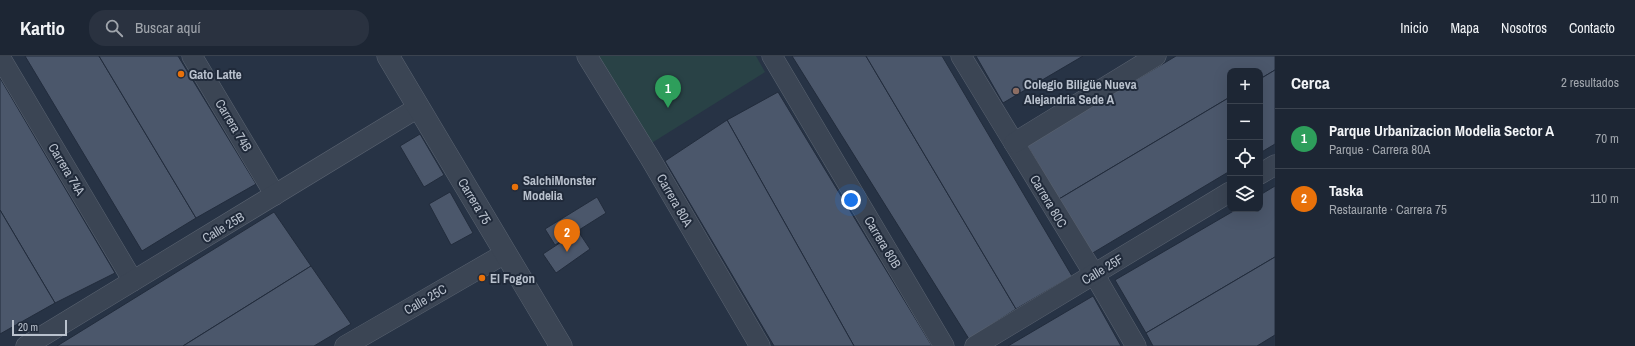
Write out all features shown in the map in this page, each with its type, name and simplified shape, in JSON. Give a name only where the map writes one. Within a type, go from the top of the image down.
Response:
[{"type":"street","name":"Carrera 74B","points":[[192,56],[275,195]]},
{"type":"street","name":"Carrera 75","points":[[388,56],[561,346]]},
{"type":"street","name":"Carrera 80A","points":[[587,56],[654,165],[760,346]]},
{"type":"street","name":"Carrera 80B","points":[[772,56],[944,346]]},
{"type":"street","name":"Carrera 80C","points":[[961,56],[1094,274],[1136,346]]},
{"type":"street","points":[[1014,143],[1156,56]]},
{"type":"street","name":"Carrera 74A","points":[[0,57],[133,281]]},
{"type":"street","name":"Calle 25B","points":[[26,346],[419,107]]},
{"type":"street","points":[[1263,172],[1275,165]]},
{"type":"street","name":"Calle 25F","points":[[975,346],[1227,194]]},
{"type":"street","name":"Calle 25C","points":[[345,346],[506,253]]},
{"type":"green space","points":[[597,56],[756,56],[765,72],[650,144]]},
{"type":"building","points":[[25,56],[99,56],[196,218],[142,251]]},
{"type":"building","points":[[99,56],[178,56],[256,184],[196,218]]},
{"type":"building","points":[[792,56],[866,56],[1016,309],[969,339]]},
{"type":"building","points":[[866,56],[942,56],[1072,276],[1016,309]]},
{"type":"building","points":[[976,56],[1083,56],[1003,103]]},
{"type":"building","points":[[1176,56],[1275,56],[1275,70],[1263,77],[1263,68],[1227,68],[1227,99],[1059,199],[1027,145]]},
{"type":"building","points":[[1275,70],[1275,144],[1263,151],[1263,104],[1263,77]]},
{"type":"building","points":[[0,78],[115,273],[55,303],[0,210]]},
{"type":"building","points":[[778,92],[932,346],[854,346],[727,120]]},
{"type":"building","points":[[1227,99],[1227,173],[1091,254],[1059,199]]},
{"type":"building","points":[[727,120],[854,346],[774,346],[665,161]]},
{"type":"building","points":[[420,134],[444,175],[424,187],[400,146]]},
{"type":"building","points":[[1275,186],[1275,257],[1146,333],[1115,280],[1232,212],[1263,212],[1263,193]]},
{"type":"building","points":[[450,192],[473,233],[451,245],[429,204]]},
{"type":"building","points":[[597,197],[606,213],[555,245],[545,229]]},
{"type":"building","points":[[0,210],[55,303],[0,334]]},
{"type":"building","points":[[274,212],[311,266],[183,346],[57,346]]},
{"type":"building","points":[[578,231],[590,249],[556,273],[543,254]]},
{"type":"building","points":[[1275,257],[1275,335],[1257,346],[1153,346],[1146,333]]},
{"type":"building","points":[[311,266],[351,324],[314,346],[183,346]]},
{"type":"building","points":[[1093,296],[1121,346],[1008,346]]},
{"type":"place","name":"Gato Latte","points":[[181,74]]},
{"type":"place","name":"Colegio Biligüe Nueva Alejandria Sede A","points":[[1016,91]]},
{"type":"place","name":"Parque Urbanizacion Modelia Sector A","points":[[668,108]]},
{"type":"place","name":"SalchiMonster Modelia","points":[[515,187]]},
{"type":"place","name":"Taska","points":[[567,252]]},
{"type":"place","name":"El Fogon","points":[[482,278]]}]
